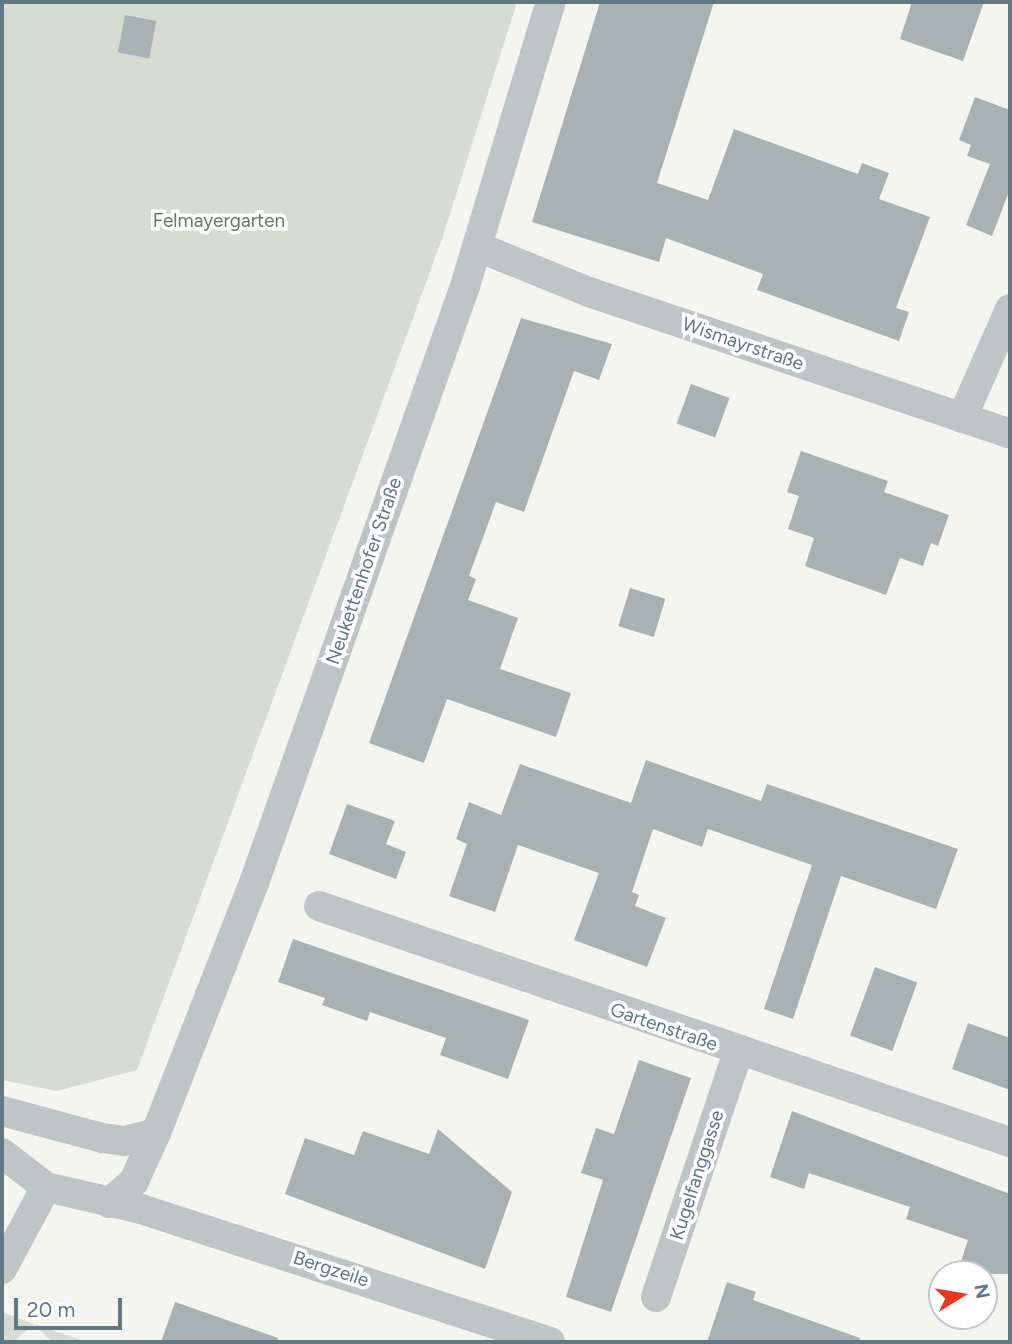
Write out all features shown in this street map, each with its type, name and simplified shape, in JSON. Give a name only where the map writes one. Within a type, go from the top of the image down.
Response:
[{"type":"street","name":"Neukettenhofer Straße","points":[[109,1203],[134,1181],[156,1133],[254,883],[478,247],[551,2]]},
{"type":"street","name":"Wismayrstraße","points":[[478,247],[589,292],[1010,434]]},
{"type":"street","points":[[962,418],[1010,309]]},
{"type":"street","name":"Gartenstraße","points":[[319,906],[738,1052],[1010,1142]]},
{"type":"street","name":"Kugelfanggasse","points":[[656,1297],[738,1052]]},
{"type":"street","points":[[2,1111],[124,1141],[156,1133]]},
{"type":"street","points":[[2,1153],[46,1187],[109,1203]]},
{"type":"street","points":[[2,1269],[46,1187]]},
{"type":"street","name":"Bergzeile","points":[[109,1203],[141,1209],[550,1342]]},
{"type":"green space","name":"Felmayergarten","points":[[2,2],[517,2],[442,239],[137,1070],[57,1091],[2,1080]]},
{"type":"green space","points":[[2,1312],[34,1324],[13,1342],[2,1342]]},
{"type":"green space","points":[[34,1324],[87,1342],[52,1342]]},
{"type":"building","points":[[600,2],[714,2],[657,183],[708,200],[734,129],[858,174],[862,163],[889,173],[879,199],[930,217],[896,308],[909,312],[899,341],[757,290],[763,274],[666,238],[659,262],[532,222]]},
{"type":"building","points":[[912,2],[984,2],[963,61],[900,39]]},
{"type":"building","points":[[125,15],[156,21],[149,58],[118,52]]},
{"type":"building","points":[[975,97],[1010,110],[1010,189],[992,236],[966,225],[990,164],[967,156],[971,145],[959,140]]},
{"type":"building","points":[[521,318],[612,344],[599,380],[574,371],[524,512],[496,502],[469,576],[476,579],[468,600],[518,618],[500,669],[571,693],[556,737],[447,699],[424,763],[369,743]]},
{"type":"building","points":[[691,384],[730,398],[715,437],[677,423]]},
{"type":"building","points":[[801,451],[888,481],[884,492],[949,515],[938,546],[931,543],[923,566],[900,558],[886,595],[805,566],[814,538],[788,529],[799,496],[787,492]]},
{"type":"building","points":[[630,588],[665,599],[654,637],[618,626]]},
{"type":"building","points":[[646,760],[761,801],[767,784],[958,849],[936,909],[841,876],[793,1019],[764,1009],[812,865],[708,829],[702,847],[653,829],[632,892],[639,895],[635,906],[666,918],[647,967],[574,940],[599,873],[518,845],[495,912],[449,896],[467,844],[456,839],[469,802],[501,815],[520,764],[631,803]]},
{"type":"building","points":[[347,804],[395,821],[386,844],[406,852],[396,879],[329,854]]},
{"type":"building","points":[[293,939],[529,1020],[508,1079],[440,1055],[446,1038],[370,1012],[367,1021],[322,1005],[325,998],[278,982]]},
{"type":"building","points":[[875,967],[917,982],[892,1051],[850,1036]]},
{"type":"building","points":[[968,1023],[1010,1038],[1010,1090],[952,1069]]},
{"type":"building","points":[[639,1060],[691,1078],[611,1312],[566,1297],[603,1180],[581,1173],[596,1128],[614,1134]]},
{"type":"building","points":[[792,1111],[1010,1194],[1010,1274],[998,1274],[998,1260],[962,1260],[968,1240],[906,1219],[910,1207],[809,1173],[804,1189],[770,1177]]},
{"type":"building","points":[[438,1129],[512,1192],[485,1269],[285,1194],[305,1138],[354,1155],[363,1131],[429,1154]]},
{"type":"building","points":[[727,1282],[756,1292],[753,1300],[860,1338],[859,1342],[707,1342]]},
{"type":"building","points":[[175,1302],[278,1338],[277,1342],[161,1342]]}]
